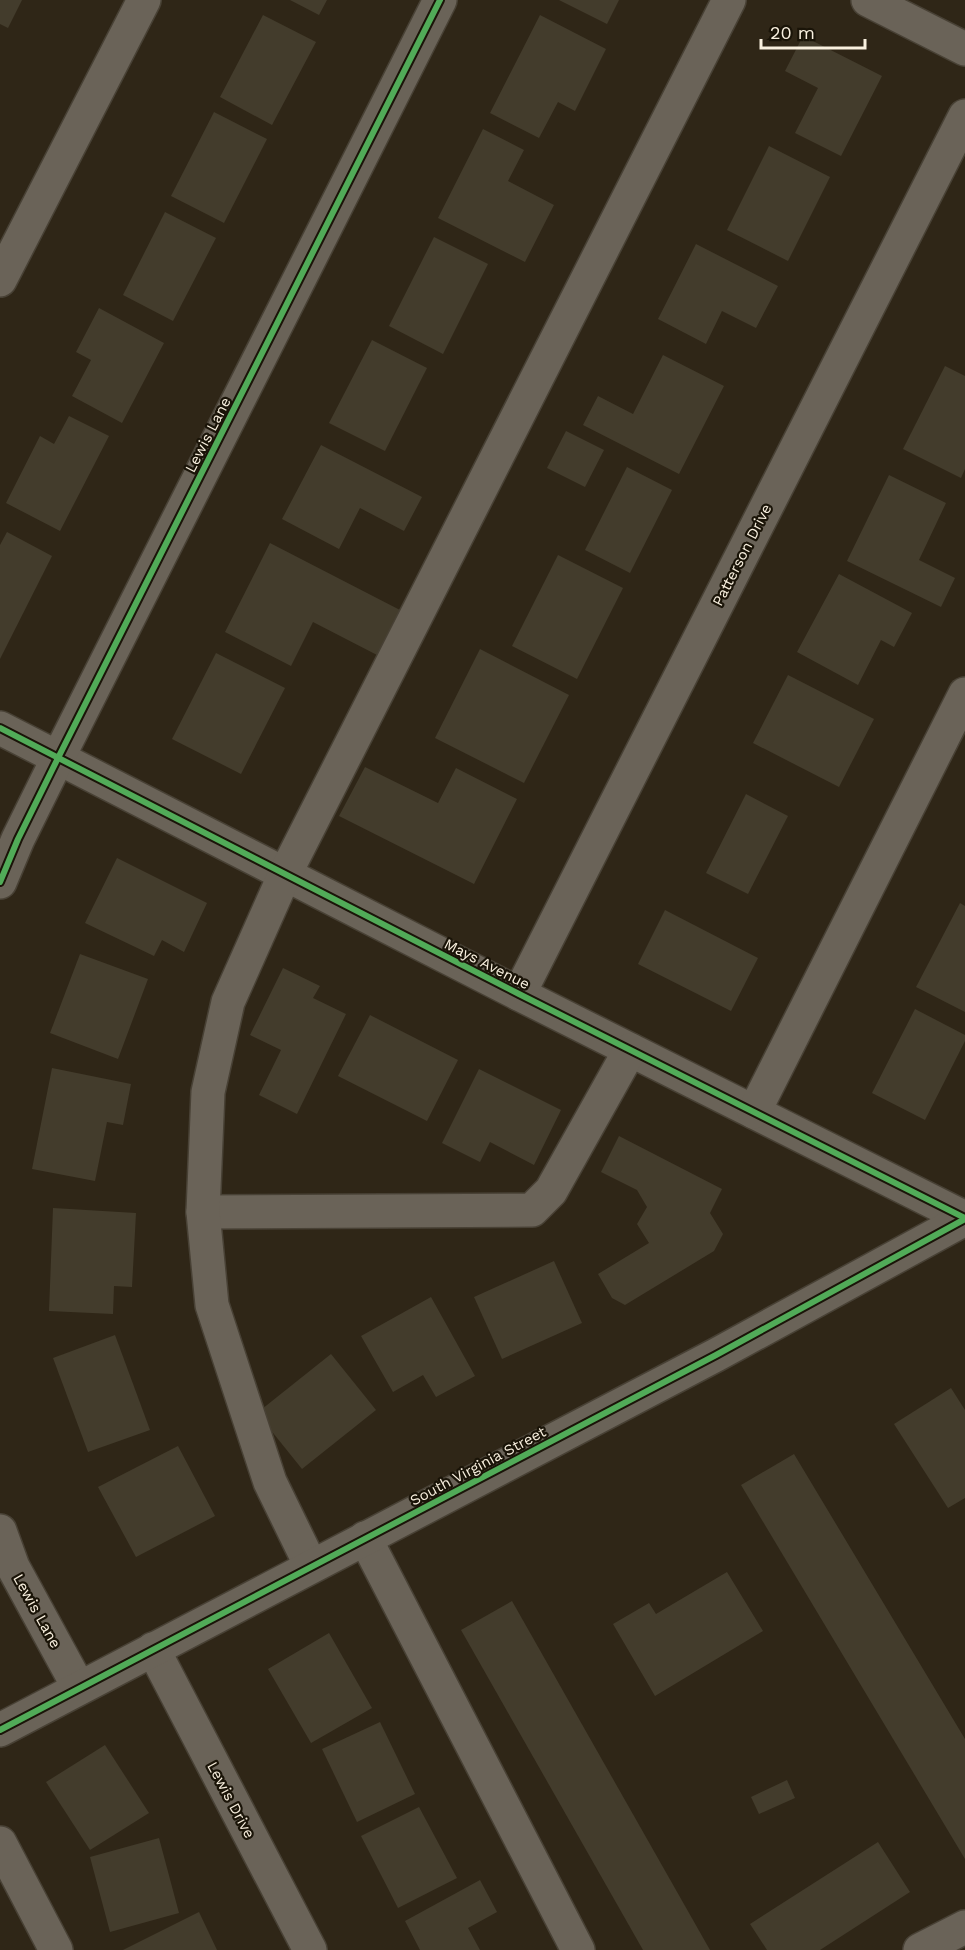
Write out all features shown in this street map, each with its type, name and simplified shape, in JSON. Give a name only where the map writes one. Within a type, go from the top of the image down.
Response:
[{"type":"street","points":[[0,280],[144,0]]},
{"type":"street","name":"Lewis Lane","points":[[0,882],[18,839],[58,758],[440,0]]},
{"type":"street","points":[[311,1566],[270,1482],[212,1305],[203,1212],[208,1092],[228,1002],[285,874],[729,0]]},
{"type":"street","points":[[868,0],[965,49]]},
{"type":"street","name":"Patterson Drive","points":[[519,994],[965,116]]},
{"type":"street","points":[[754,1112],[965,694]]},
{"type":"street","name":"Mays Avenue","points":[[0,728],[965,1219]]},
{"type":"street","points":[[203,1212],[532,1210],[551,1191],[630,1050]]},
{"type":"street","name":"South Virginia Street","points":[[0,1730],[716,1355],[965,1219]]},
{"type":"street","name":"Lewis Lane","points":[[0,1531],[13,1567],[79,1688]]},
{"type":"street","points":[[365,1538],[578,1950]]},
{"type":"street","name":"Lewis Drive","points":[[153,1649],[310,1950]]},
{"type":"street","points":[[0,1844],[56,1950]]},
{"type":"street","points":[[920,1950],[965,1927]]},
{"type":"building","points":[[0,0],[22,0],[8,28],[0,24]]},
{"type":"building","points":[[290,0],[327,0],[319,15]]},
{"type":"building","points":[[559,0],[619,0],[607,24]]},
{"type":"building","points":[[263,15],[316,42],[272,125],[220,97]]},
{"type":"building","points":[[540,15],[606,49],[575,111],[558,102],[539,138],[490,113]]},
{"type":"building","points":[[803,36],[882,76],[841,156],[795,133],[818,88],[785,71]]},
{"type":"building","points":[[214,112],[267,139],[224,223],[171,196]]},
{"type":"building","points":[[483,129],[524,150],[508,181],[554,205],[525,262],[438,218]]},
{"type":"building","points":[[769,146],[830,177],[788,261],[727,230]]},
{"type":"building","points":[[165,212],[216,238],[173,321],[123,295]]},
{"type":"building","points":[[434,237],[488,264],[443,354],[389,326]]},
{"type":"building","points":[[696,244],[778,286],[756,328],[722,311],[706,344],[658,319]]},
{"type":"building","points":[[99,308],[164,343],[122,423],[72,396],[91,360],[76,352]]},
{"type":"building","points":[[372,340],[427,368],[385,451],[329,423]]},
{"type":"building","points":[[663,355],[724,386],[679,474],[583,425],[598,396],[633,414]]},
{"type":"building","points":[[945,366],[965,376],[965,469],[961,478],[903,449]]},
{"type":"building","points":[[69,416],[109,436],[60,531],[6,503],[40,436],[54,444]]},
{"type":"building","points":[[566,431],[604,450],[585,487],[547,468]]},
{"type":"building","points":[[321,445],[422,497],[404,531],[360,508],[339,549],[282,519]]},
{"type":"building","points":[[627,467],[672,490],[630,573],[585,550]]},
{"type":"building","points":[[889,475],[946,503],[919,560],[955,578],[941,607],[847,561]]},
{"type":"building","points":[[7,532],[52,556],[0,659],[0,545]]},
{"type":"building","points":[[270,543],[400,610],[377,655],[313,622],[291,666],[225,632]]},
{"type":"building","points":[[558,555],[623,588],[577,679],[512,646]]},
{"type":"building","points":[[839,574],[912,613],[894,647],[881,640],[858,685],[797,652]]},
{"type":"building","points":[[480,649],[569,695],[524,783],[435,738]]},
{"type":"building","points":[[216,653],[285,688],[241,774],[172,739]]},
{"type":"building","points":[[788,675],[874,719],[839,787],[753,743]]},
{"type":"building","points":[[365,767],[438,803],[456,768],[517,799],[474,884],[339,816]]},
{"type":"building","points":[[746,794],[788,816],[748,894],[706,873]]},
{"type":"building","points":[[117,858],[207,903],[184,952],[162,940],[154,956],[85,923]]},
{"type":"building","points":[[960,903],[965,906],[965,1012],[916,987]]},
{"type":"building","points":[[665,910],[758,958],[731,1011],[638,964]]},
{"type":"building","points":[[80,954],[148,979],[118,1059],[50,1033]]},
{"type":"building","points":[[283,968],[320,986],[313,998],[346,1014],[297,1114],[259,1095],[281,1050],[250,1035]]},
{"type":"building","points":[[915,1009],[965,1035],[965,1041],[925,1120],[872,1093]]},
{"type":"building","points":[[370,1015],[458,1060],[427,1121],[338,1076]]},
{"type":"building","points":[[52,1068],[131,1084],[123,1125],[107,1122],[95,1181],[32,1169]]},
{"type":"building","points":[[479,1069],[561,1110],[534,1165],[490,1142],[480,1162],[442,1143]]},
{"type":"building","points":[[619,1136],[722,1189],[710,1213],[723,1234],[714,1251],[625,1305],[612,1298],[598,1274],[649,1243],[637,1224],[647,1207],[637,1190],[601,1172]]},
{"type":"building","points":[[53,1208],[136,1213],[132,1287],[114,1286],[113,1314],[49,1311]]},
{"type":"building","points":[[554,1261],[582,1323],[502,1359],[474,1297]]},
{"type":"building","points":[[431,1297],[475,1376],[436,1397],[423,1375],[393,1392],[361,1336]]},
{"type":"building","points":[[115,1335],[150,1430],[88,1452],[53,1358]]},
{"type":"building","points":[[331,1354],[376,1410],[302,1469],[257,1413]]},
{"type":"building","points":[[951,1388],[965,1410],[965,1498],[948,1508],[894,1424]]},
{"type":"building","points":[[178,1446],[215,1516],[136,1557],[98,1487]]},
{"type":"building","points":[[794,1454],[965,1739],[965,1859],[741,1485]]},
{"type":"building","points":[[727,1572],[763,1631],[655,1696],[613,1624],[649,1603],[656,1614]]},
{"type":"building","points":[[512,1601],[710,1950],[643,1950],[461,1630]]},
{"type":"building","points":[[329,1633],[372,1708],[311,1743],[268,1669]]},
{"type":"building","points":[[380,1722],[415,1794],[357,1822],[322,1749]]},
{"type":"building","points":[[105,1745],[149,1813],[90,1850],[46,1782]]},
{"type":"building","points":[[787,1780],[795,1798],[759,1814],[751,1797]]},
{"type":"building","points":[[419,1807],[457,1878],[398,1908],[361,1836]]},
{"type":"building","points":[[159,1838],[179,1913],[110,1932],[90,1857]]},
{"type":"building","points":[[878,1842],[910,1892],[820,1950],[767,1950],[750,1924]]},
{"type":"building","points":[[480,1880],[497,1912],[468,1928],[480,1950],[420,1950],[405,1921]]},
{"type":"building","points":[[199,1912],[217,1950],[123,1950]]},
{"type":"cycle path","points":[[0,882],[18,839],[58,758],[440,0]]},
{"type":"cycle path","points":[[0,728],[519,994],[965,1218]]},
{"type":"cycle path","points":[[0,1730],[716,1355],[965,1219]]}]
